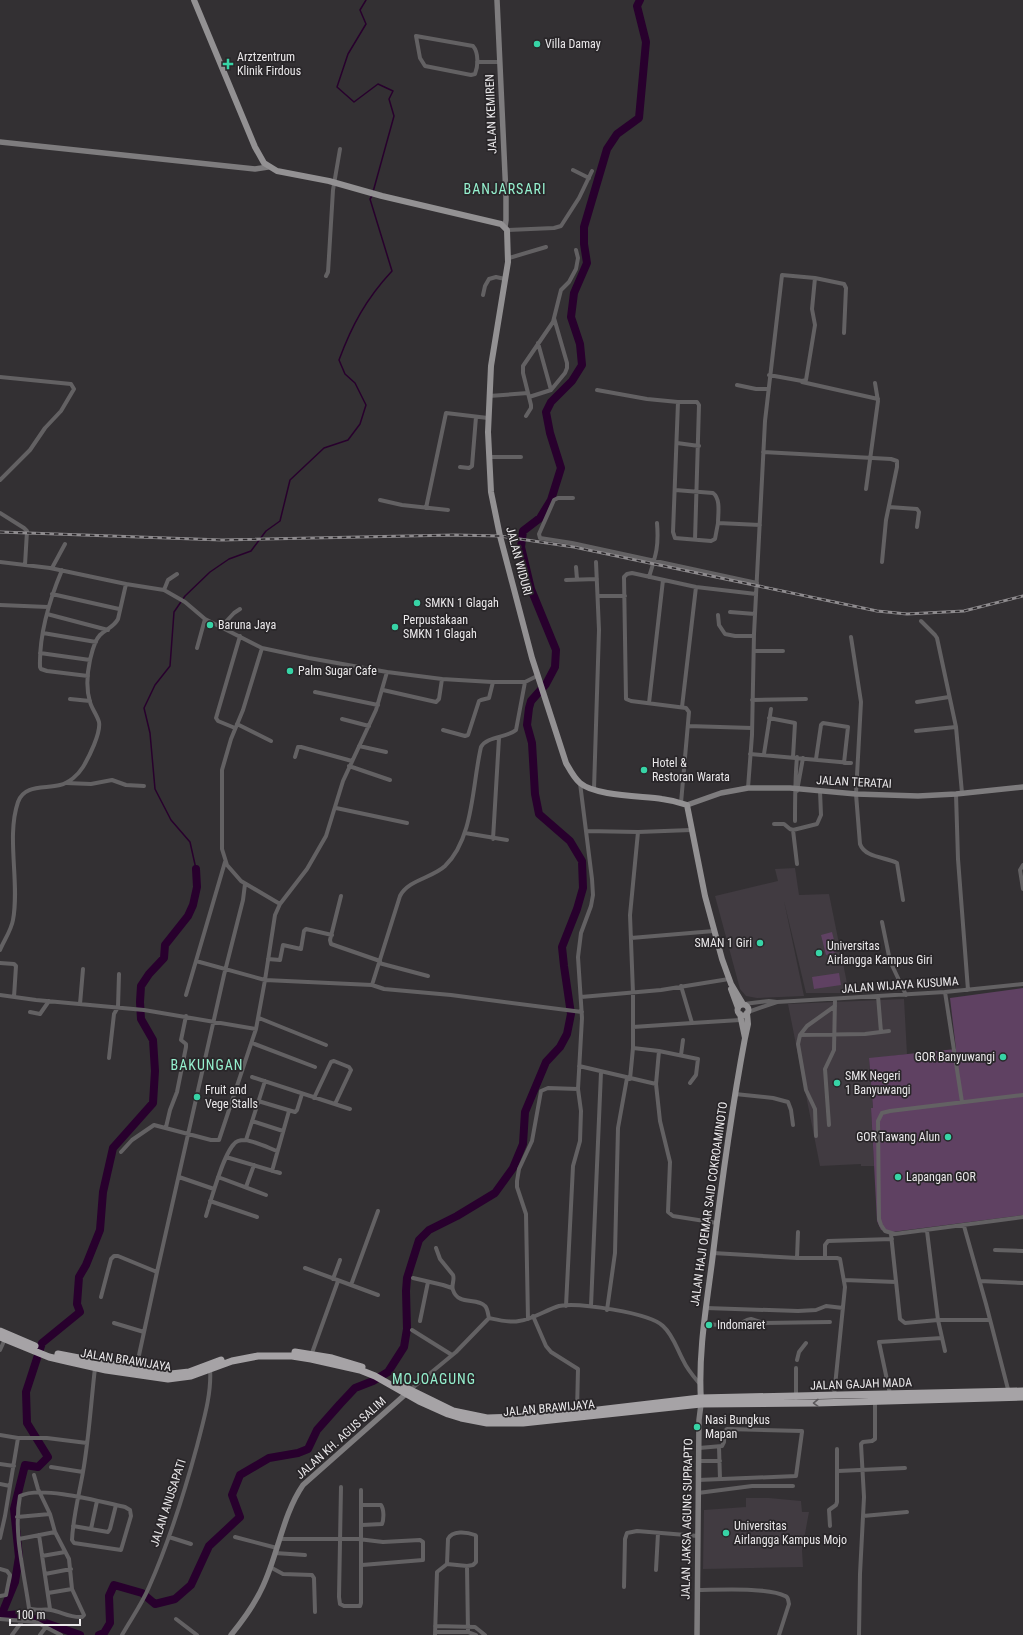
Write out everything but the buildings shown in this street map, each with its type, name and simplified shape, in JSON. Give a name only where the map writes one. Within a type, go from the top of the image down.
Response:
[{"type":"highway","name":"JALAN BRAWIJAYA","points":[[0,1331],[31,1347]]},
{"type":"highway","name":"JALAN BRAWIJAYA","points":[[2,1338],[95,1368],[136,1372],[178,1374],[242,1358],[271,1355],[292,1356],[337,1364],[376,1374]]},
{"type":"highway","name":"JALAN BRAWIJAYA","points":[[210,1367],[226,1358],[259,1351],[312,1353],[355,1364],[448,1414],[487,1423],[523,1423],[612,1410],[701,1401],[715,1404],[796,1400]]},
{"type":"highway","name":"JALAN BRAWIJAYA","points":[[46,1353],[136,1372]]},
{"type":"highway","name":"JALAN GAJAH MADA","points":[[701,1401],[796,1400],[834,1396],[850,1399],[890,1395],[1009,1394],[1023,1391]]},
{"type":"highway","name":"JALAN BRAWIJAYA","points":[[408,1392],[452,1410],[478,1417],[524,1417],[612,1410]]},
{"type":"highway","points":[[796,1400],[850,1399],[875,1401],[1009,1394],[1023,1397]]},
{"type":"main road","points":[[194,0],[255,147],[261,159],[268,167],[282,172],[334,182],[382,196],[501,224],[506,229]]},
{"type":"main road","name":"JALAN WIDURI","points":[[506,229],[509,256],[490,366],[489,396],[486,418],[491,492],[496,518],[543,694],[566,762],[571,772],[580,783]]},
{"type":"main road","points":[[580,783],[594,789],[634,797],[663,799],[684,804]]},
{"type":"main road","name":"JALAN HAJI OEMAR SAID COKROAMINOTO","points":[[684,804],[714,931],[730,981],[743,1011],[745,1038],[735,1094],[716,1223],[699,1383],[701,1401]]},
{"type":"street","name":"JALAN KEMIREN","points":[[497,0],[506,196],[506,229]]},
{"type":"street","points":[[416,36],[473,46],[476,50],[477,62],[476,72],[474,75],[425,66],[420,58],[416,36]]},
{"type":"street","points":[[477,62],[500,62]]},
{"type":"street","points":[[0,142],[248,169],[268,167]]},
{"type":"street","points":[[326,276],[328,272],[331,209],[340,149]]},
{"type":"street","points":[[573,170],[589,178]]},
{"type":"street","points":[[506,229],[554,228],[561,226],[592,171]]},
{"type":"street","points":[[509,256],[546,247]]},
{"type":"street","points":[[526,416],[532,408],[523,373],[523,366],[551,325],[561,290],[569,282],[576,269],[578,258],[576,250]]},
{"type":"street","points":[[748,788],[752,728],[754,636],[763,452],[769,375],[781,276],[785,274],[815,278],[842,282],[846,285],[844,333]]},
{"type":"street","points":[[483,295],[487,281],[493,277],[504,279]]},
{"type":"street","points":[[802,382],[807,378],[815,325],[812,309],[815,278]]},
{"type":"street","points":[[489,396],[529,395],[551,390],[561,378],[567,367],[554,318]]},
{"type":"street","points":[[538,344],[551,390]]},
{"type":"street","points":[[769,375],[878,399]]},
{"type":"street","points":[[0,377],[71,384],[74,389],[61,411],[45,428],[30,450],[0,480]]},
{"type":"street","points":[[866,489],[878,399],[875,383]]},
{"type":"street","points":[[738,385],[756,389],[768,389]]},
{"type":"street","points":[[597,390],[647,399],[697,402],[700,405],[695,540]]},
{"type":"street","points":[[675,490],[716,495],[718,500],[718,524],[714,541],[676,538],[674,536],[675,490],[678,402]]},
{"type":"street","points":[[426,508],[446,413],[486,418]]},
{"type":"street","points":[[460,467],[469,468],[472,466],[477,417]]},
{"type":"street","points":[[677,443],[699,446]]},
{"type":"street","points":[[763,452],[891,459],[897,461],[898,467],[889,507],[882,562]]},
{"type":"street","points":[[489,457],[521,457]]},
{"type":"street","points":[[573,498],[558,498],[554,500],[539,534],[540,538],[572,543],[757,583]]},
{"type":"street","points":[[380,500],[426,508],[448,510]]},
{"type":"street","points":[[889,507],[918,509],[920,512],[917,527]]},
{"type":"street","points":[[0,514],[27,531],[25,565]]},
{"type":"street","points":[[649,576],[658,541],[657,523]]},
{"type":"street","points":[[718,524],[760,525]]},
{"type":"street","points":[[52,568],[65,544]]},
{"type":"street","points":[[0,562],[52,568],[126,584],[164,590],[185,602],[205,619],[262,648],[387,672],[442,679],[525,682],[538,677]]},
{"type":"street","points":[[594,789],[599,657],[596,562]]},
{"type":"street","points":[[576,567],[577,579]]},
{"type":"street","points":[[62,570],[48,607],[40,653],[40,667],[41,669],[88,676]]},
{"type":"street","points":[[684,804],[689,712],[686,708],[682,707],[631,701],[626,698],[624,577],[627,574],[632,573],[696,587],[756,594]]},
{"type":"street","points":[[164,590],[168,580],[177,574]]},
{"type":"street","points":[[566,580],[597,579]]},
{"type":"street","points":[[649,703],[663,580]]},
{"type":"street","points":[[0,950],[9,933],[13,920],[15,896],[14,825],[18,802],[22,795],[29,790],[58,786],[66,783],[82,769],[94,743],[99,722],[90,701],[88,676],[90,660],[96,642],[101,634],[108,630],[116,622],[126,584]]},
{"type":"street","points":[[682,707],[696,587]]},
{"type":"street","points":[[52,594],[119,609]]},
{"type":"street","points":[[598,596],[625,596]]},
{"type":"street","points":[[0,605],[48,607]]},
{"type":"street","points":[[221,627],[234,613],[240,609]]},
{"type":"street","points":[[730,612],[755,614]]},
{"type":"street","points":[[47,614],[108,630]]},
{"type":"street","points":[[718,615],[719,625],[725,634],[729,636],[754,636]]},
{"type":"street","points":[[197,648],[205,619]]},
{"type":"street","points":[[921,621],[937,638],[956,727],[959,794],[958,859],[968,990]]},
{"type":"street","points":[[43,633],[96,642]]},
{"type":"street","points":[[240,636],[216,717],[218,721],[236,726],[271,740]]},
{"type":"street","points":[[851,637],[861,702],[856,794],[861,848],[875,856],[897,863],[903,900]]},
{"type":"street","points":[[262,648],[247,699],[227,750],[222,770],[222,837],[225,862],[230,868],[245,884],[280,904]]},
{"type":"street","points":[[754,651],[783,651]]},
{"type":"street","points":[[40,653],[90,660]]},
{"type":"street","points":[[121,1152],[132,1140],[152,1125],[166,1127],[214,1141],[219,1140],[259,1018],[275,915],[280,904],[307,869],[330,828],[349,766],[378,706],[387,672]]},
{"type":"street","points":[[382,690],[436,702],[439,699],[442,679]]},
{"type":"street","points":[[443,730],[465,736],[468,735],[479,701],[489,698],[493,682]]},
{"type":"street","points":[[372,985],[402,891],[439,871],[446,864],[465,833],[481,747],[486,742],[511,734],[516,730],[525,682]]},
{"type":"street","points":[[315,692],[378,706]]},
{"type":"street","points":[[917,702],[949,697]]},
{"type":"street","points":[[70,699],[90,701]]},
{"type":"street","points":[[752,700],[806,699]]},
{"type":"street","points":[[764,754],[771,709]]},
{"type":"street","points":[[769,718],[795,723],[795,820]]},
{"type":"street","points":[[342,719],[369,726]]},
{"type":"street","points":[[816,759],[821,725],[823,722],[832,723],[848,727],[844,763]]},
{"type":"street","points":[[688,726],[752,728]]},
{"type":"street","points":[[916,731],[956,727]]},
{"type":"street","points":[[493,839],[499,738]]},
{"type":"street","points":[[359,746],[386,752]]},
{"type":"street","points":[[295,757],[298,748],[301,747],[352,761]]},
{"type":"street","points":[[750,754],[764,754],[851,763]]},
{"type":"street","points":[[796,791],[802,758]]},
{"type":"street","points":[[349,766],[390,780]]},
{"type":"street","points":[[66,783],[91,784],[110,780],[126,785],[144,786]]},
{"type":"street","points":[[566,1306],[573,1166],[580,1141],[582,1111],[578,1089],[582,1012],[578,950],[581,933],[591,906],[593,895],[580,783]]},
{"type":"street","name":"JALAN TERATAI","points":[[684,804],[721,793],[748,788],[918,796],[959,794],[1023,787]]},
{"type":"street","points":[[774,824],[784,824],[793,830],[815,826],[820,821],[821,815],[820,791]]},
{"type":"street","points":[[336,808],[407,823]]},
{"type":"street","points":[[586,831],[638,832],[691,830]]},
{"type":"street","points":[[793,830],[797,864]]},
{"type":"street","points":[[607,1310],[615,1254],[618,1128],[633,1048],[631,938],[632,890],[638,832]]},
{"type":"street","points":[[465,833],[493,839],[507,840]]},
{"type":"street","points":[[186,994],[222,867],[225,862]]},
{"type":"street","points":[[1023,865],[1020,870],[1023,889]]},
{"type":"street","points":[[136,1372],[225,970],[243,900],[245,884]]},
{"type":"street","points":[[341,896],[330,942],[332,944],[379,962],[428,976]]},
{"type":"street","points":[[882,922],[890,961],[906,995]]},
{"type":"street","points":[[268,959],[280,960],[282,946],[301,949],[304,931],[306,929],[332,936]]},
{"type":"street","points":[[631,938],[714,931]]},
{"type":"street","points":[[196,961],[265,980],[372,985],[384,989],[451,995],[582,1012]]},
{"type":"street","points":[[0,963],[14,964],[16,966],[14,997]]},
{"type":"street","points":[[80,1004],[83,969]]},
{"type":"street","points":[[109,1058],[114,1014],[118,1007],[119,974]]},
{"type":"street","points":[[581,997],[661,990],[681,986],[730,981]]},
{"type":"street","name":"JALAN WIJAYA KUSUMA","points":[[777,1002],[906,995],[1023,984]]},
{"type":"street","points":[[681,986],[692,1023]]},
{"type":"street","points":[[945,992],[962,1102]]},
{"type":"street","points":[[0,995],[129,1008],[186,1016],[256,1029]]},
{"type":"street","points":[[878,996],[880,1032]]},
{"type":"street","points":[[829,1125],[825,1069],[834,1050],[835,999]]},
{"type":"street","points":[[30,1012],[40,1014],[49,1001]]},
{"type":"street","points":[[743,1011],[769,1001],[777,1002]]},
{"type":"street","points":[[633,1028],[692,1023],[777,1002]]},
{"type":"street","points":[[816,1136],[815,1109],[806,1090],[798,1044],[800,1035],[807,1026],[835,1006]]},
{"type":"street","points":[[166,1127],[170,1110],[177,1092],[186,1047],[186,1044],[181,1040],[186,1016]]},
{"type":"street","points":[[259,1018],[326,1045]]},
{"type":"street","points":[[800,1035],[889,1031]]},
{"type":"street","points":[[681,1055],[683,1040]]},
{"type":"street","points":[[252,1043],[315,1067]]},
{"type":"street","points":[[633,1048],[659,1051],[698,1059],[696,1075],[690,1083]]},
{"type":"street","points":[[659,1051],[656,1084],[660,1121],[670,1162],[668,1212],[673,1216],[716,1223]]},
{"type":"street","points":[[314,1098],[331,1062],[334,1061],[349,1067],[351,1070],[335,1104]]},
{"type":"street","points":[[579,1066],[656,1084]]},
{"type":"street","points":[[590,1306],[601,1072]]},
{"type":"street","points":[[252,1077],[350,1109]]},
{"type":"street","points":[[246,1140],[265,1081]]},
{"type":"street","points":[[528,1319],[526,1214],[517,1187],[517,1175],[532,1141],[541,1091],[548,1088],[578,1089]]},
{"type":"street","points":[[258,1101],[295,1112],[302,1094]]},
{"type":"street","points":[[735,1094],[774,1098],[788,1102],[791,1110],[793,1125]]},
{"type":"street","points":[[1023,1095],[890,1110],[882,1113],[878,1122],[879,1219],[885,1231],[891,1234],[964,1226],[1023,1217]]},
{"type":"street","points":[[272,1171],[289,1111]]},
{"type":"street","points":[[252,1121],[284,1131]]},
{"type":"street","points":[[206,1216],[218,1177],[226,1157],[235,1142],[246,1140],[278,1152]]},
{"type":"street","points":[[226,1157],[280,1173]]},
{"type":"street","points":[[246,1187],[254,1165]]},
{"type":"street","points":[[179,1177],[214,1189]]},
{"type":"street","points":[[218,1177],[266,1194]]},
{"type":"street","points":[[210,1201],[257,1217]]},
{"type":"street","points":[[351,1285],[378,1211]]},
{"type":"street","points":[[964,1226],[980,1281],[1009,1394]]},
{"type":"street","points":[[927,1230],[938,1320],[945,1351]]},
{"type":"street","points":[[797,1258],[798,1232]]},
{"type":"street","points":[[891,1234],[899,1317],[901,1321],[904,1323],[938,1320],[990,1320]]},
{"type":"street","points":[[825,1258],[825,1244],[828,1242],[892,1239]]},
{"type":"street","points":[[436,1248],[440,1260],[453,1275],[452,1288],[456,1296],[462,1300],[484,1305],[487,1308],[489,1318]]},
{"type":"street","points":[[995,1250],[1023,1252]]},
{"type":"street","points":[[713,1253],[840,1259],[844,1280],[834,1396]]},
{"type":"street","points":[[101,1297],[112,1259],[115,1255],[157,1272]]},
{"type":"street","points":[[333,1279],[340,1260]]},
{"type":"street","points":[[305,1268],[378,1295]]},
{"type":"street","points":[[413,1278],[452,1288]]},
{"type":"street","points":[[844,1280],[896,1282]]},
{"type":"street","points":[[312,1353],[338,1281]]},
{"type":"street","points":[[980,1281],[1023,1283]]},
{"type":"street","points":[[420,1321],[428,1282]]},
{"type":"street","points":[[489,1318],[512,1322],[528,1319],[559,1306],[590,1306],[645,1317],[659,1322],[670,1334],[684,1362],[699,1383]]},
{"type":"street","points":[[706,1308],[798,1311],[816,1310],[826,1306],[842,1308]]},
{"type":"street","points":[[533,1316],[546,1346],[551,1352],[578,1370],[576,1412]]},
{"type":"street","points":[[408,1392],[452,1355],[489,1318]]},
{"type":"street","points":[[705,1324],[735,1326],[751,1319],[764,1323],[830,1322]]},
{"type":"street","points":[[114,1322],[144,1332]]},
{"type":"street","points":[[412,1330],[452,1355]]},
{"type":"street","points":[[0,1350],[2,1338]]},
{"type":"street","points":[[890,1395],[879,1342],[942,1338]]},
{"type":"street","points":[[797,1360],[806,1343]]},
{"type":"street","name":"JALAN ANUSAPATI","points":[[122,1635],[149,1588],[169,1537],[189,1476],[204,1421],[210,1367]]},
{"type":"street","points":[[34,1475],[40,1493],[50,1514],[55,1532],[69,1559],[72,1589],[83,1611],[83,1616],[71,1617],[50,1609],[32,1610],[30,1608],[17,1517],[20,1496],[40,1493],[52,1493],[78,1497],[126,1507],[131,1513],[120,1551],[74,1543],[72,1540],[72,1526],[78,1497],[83,1472],[87,1443],[95,1368]]},
{"type":"street","points":[[796,1368],[796,1400]]},
{"type":"street","name":"JALAN KH. AGUS SALIM","points":[[231,1635],[253,1605],[264,1585],[294,1503],[303,1485],[408,1392]]},
{"type":"street","name":"JALAN JAKSA AGUNG SUPRAPTO","points":[[697,1635],[698,1480],[701,1401]]},
{"type":"street","points":[[859,1635],[863,1516],[863,1471],[861,1444],[862,1442],[872,1441],[875,1438],[875,1401]]},
{"type":"street","points":[[698,1480],[796,1476],[802,1431],[727,1429],[724,1432],[723,1445],[719,1447],[699,1448]]},
{"type":"street","points":[[0,1435],[18,1438],[47,1438],[87,1443]]},
{"type":"street","points":[[0,1538],[18,1438]]},
{"type":"street","points":[[719,1447],[720,1479]]},
{"type":"street","points":[[830,1526],[829,1510],[836,1504],[838,1471],[837,1449]]},
{"type":"street","points":[[699,1461],[720,1462]]},
{"type":"street","points":[[0,1464],[14,1466]]},
{"type":"street","points":[[51,1468],[83,1472]]},
{"type":"street","points":[[838,1471],[905,1468]]},
{"type":"street","points":[[0,1484],[10,1486]]},
{"type":"street","points":[[698,1493],[752,1486],[793,1486]]},
{"type":"street","points":[[341,1487],[339,1597],[342,1605],[361,1605],[361,1490]]},
{"type":"street","points":[[91,1529],[97,1501]]},
{"type":"street","points":[[72,1526],[107,1532],[109,1531],[116,1505]]},
{"type":"street","points":[[362,1505],[381,1506],[383,1508],[382,1524],[362,1525]]},
{"type":"street","points":[[863,1516],[907,1512]]},
{"type":"street","points":[[17,1517],[50,1514]]},
{"type":"street","points":[[624,1587],[625,1539],[627,1533],[637,1531],[698,1536]]},
{"type":"street","points":[[19,1539],[55,1532]]},
{"type":"street","points":[[447,1564],[448,1538],[450,1535],[453,1533],[472,1534],[476,1536],[476,1562],[473,1565],[468,1566],[447,1564],[439,1570],[436,1576],[435,1626],[435,1634],[468,1632],[476,1635]]},
{"type":"street","points":[[656,1570],[658,1533]]},
{"type":"street","points":[[39,1535],[50,1609]]},
{"type":"street","points":[[169,1537],[191,1544]]},
{"type":"street","points":[[235,1538],[276,1550],[305,1555]]},
{"type":"street","points":[[280,1539],[341,1539],[383,1542],[423,1542],[423,1560],[362,1565]]},
{"type":"street","points":[[42,1556],[65,1552]]},
{"type":"street","points":[[468,1566],[468,1632]]},
{"type":"street","points":[[270,1567],[283,1574],[312,1575],[314,1578],[315,1612]]},
{"type":"street","points":[[0,1569],[7,1571],[10,1575],[6,1595],[0,1596]]},
{"type":"street","points":[[45,1574],[71,1569]]},
{"type":"street","points":[[48,1593],[72,1589]]},
{"type":"street","points":[[697,1590],[755,1590],[772,1592],[785,1596],[788,1598],[789,1604],[779,1635]]},
{"type":"street","points":[[0,1619],[36,1622],[61,1635]]},
{"type":"street","points":[[176,1619],[197,1635]]},
{"type":"street","points":[[12,1635],[23,1620]]},
{"type":"street","points":[[435,1626],[467,1626],[475,1628],[485,1635]]},
{"type":"street","points":[[40,1635],[46,1627]]},
{"type":"shaded area","points":[[795,868],[799,895],[829,894],[849,993],[806,993],[784,901],[804,996],[757,998],[746,996],[740,989],[715,896],[778,881],[775,869]]},
{"type":"shaded area","points":[[832,932],[837,952],[826,955],[821,935]]},
{"type":"shaded area","points":[[839,973],[841,985],[814,989],[812,977]]},
{"type":"shaded area","name":"GOR Tawang Alun","points":[[1023,988],[1023,1215],[892,1232],[881,1230],[877,1221],[871,1108],[873,1108],[869,1058],[956,1049],[950,998]]},
{"type":"shaded area","name":"SMK Negeri 1 Banyuwangi","points":[[904,999],[907,1054],[869,1059],[873,1108],[871,1108],[874,1166],[861,1166],[861,1164],[820,1166],[788,1004]]},
{"type":"shaded area","points":[[746,1498],[769,1498],[801,1501],[802,1512],[809,1512],[802,1550],[803,1567],[703,1569],[704,1510],[746,1507]]},
{"type":"waterway","points":[[366,0],[360,10],[366,24],[348,54],[337,87],[354,102],[378,84],[393,91],[389,99],[394,116],[373,192]]},
{"type":"waterway","points":[[99,1635],[104,1633],[110,1623],[109,1596],[114,1585],[142,1593],[155,1604],[175,1599],[191,1585],[209,1546],[240,1517],[232,1495],[240,1475],[269,1458],[298,1453],[308,1449],[317,1430],[355,1388],[373,1381],[388,1372],[404,1347],[407,1329],[407,1278],[419,1240],[429,1230],[457,1216],[495,1193],[513,1168],[523,1144],[525,1112],[546,1062],[560,1047],[567,1034],[571,1014],[562,947],[577,909],[583,888],[582,861],[570,841],[539,814],[535,794],[532,743],[527,725],[529,708],[531,701],[546,684],[555,667],[556,650],[531,589],[521,547],[523,531],[540,518],[551,500],[561,468],[550,433],[546,412],[551,402],[572,381],[582,365],[580,344],[571,317],[574,293],[587,263],[584,244],[584,227],[607,149],[617,134],[639,118],[646,42],[637,6],[640,0]]},
{"type":"waterway","points":[[196,869],[190,842],[171,820],[155,789],[150,733],[144,708],[155,685],[170,666],[174,612],[185,596],[210,572],[229,559],[251,551],[266,531],[280,521],[290,480],[324,448],[348,440],[360,424],[366,405],[355,383],[345,374],[339,360],[349,335],[367,302],[392,271],[370,199],[372,196]]},
{"type":"waterway","points":[[1,1616],[15,1582],[19,1557],[14,1509],[25,1465],[38,1467],[48,1457],[27,1423],[26,1392],[42,1343],[80,1312],[77,1304],[79,1277],[86,1265],[100,1230],[103,1192],[113,1148],[153,1103],[155,1071],[153,1040],[141,1019],[141,986],[149,974],[164,958],[165,945],[188,916],[193,905],[197,887],[196,869]]},
{"type":"waterway","points":[[0,1616],[20,1614],[80,1635]]},
{"type":"railway","points":[[0,532],[222,540],[455,535],[500,536],[574,547],[877,611],[907,614],[964,611],[1023,596]]},
{"type":"place","name":"Villa Damay","points":[[537,44]]},
{"type":"place","name":"Arztzentrum Klinik Firdous","points":[[228,64]]},
{"type":"place","name":"SMKN 1 Glagah","points":[[417,603]]},
{"type":"place","name":"Baruna Jaya","points":[[210,625]]},
{"type":"place","name":"Perpustakaan SMKN 1 Glagah","points":[[395,627]]},
{"type":"place","name":"Palm Sugar Cafe","points":[[290,671]]},
{"type":"place","name":"Hotel & Restoran Warata","points":[[644,770]]},
{"type":"place","name":"SMAN 1 Giri","points":[[760,943]]},
{"type":"place","name":"Universitas Airlangga Kampus Giri","points":[[819,953]]},
{"type":"place","name":"GOR Banyuwangi","points":[[1003,1057]]},
{"type":"place","name":"SMK Negeri 1 Banyuwangi","points":[[837,1083]]},
{"type":"place","name":"Fruit and Vege Stalls","points":[[197,1097]]},
{"type":"place","name":"GOR Tawang Alun","points":[[948,1137]]},
{"type":"place","name":"Lapangan GOR","points":[[898,1177]]},
{"type":"place","name":"Indomaret","points":[[709,1325]]},
{"type":"place","name":"Nasi Bungkus Mapan","points":[[697,1427]]},
{"type":"place","name":"Universitas Airlangga Kampus Mojo","points":[[726,1533]]},
{"type":"district","name":"BANJARSARI","points":[[505,189]]},
{"type":"district","name":"BAKUNGAN","points":[[207,1065]]},
{"type":"district","name":"MOJOAGUNG","points":[[434,1379]]}]
